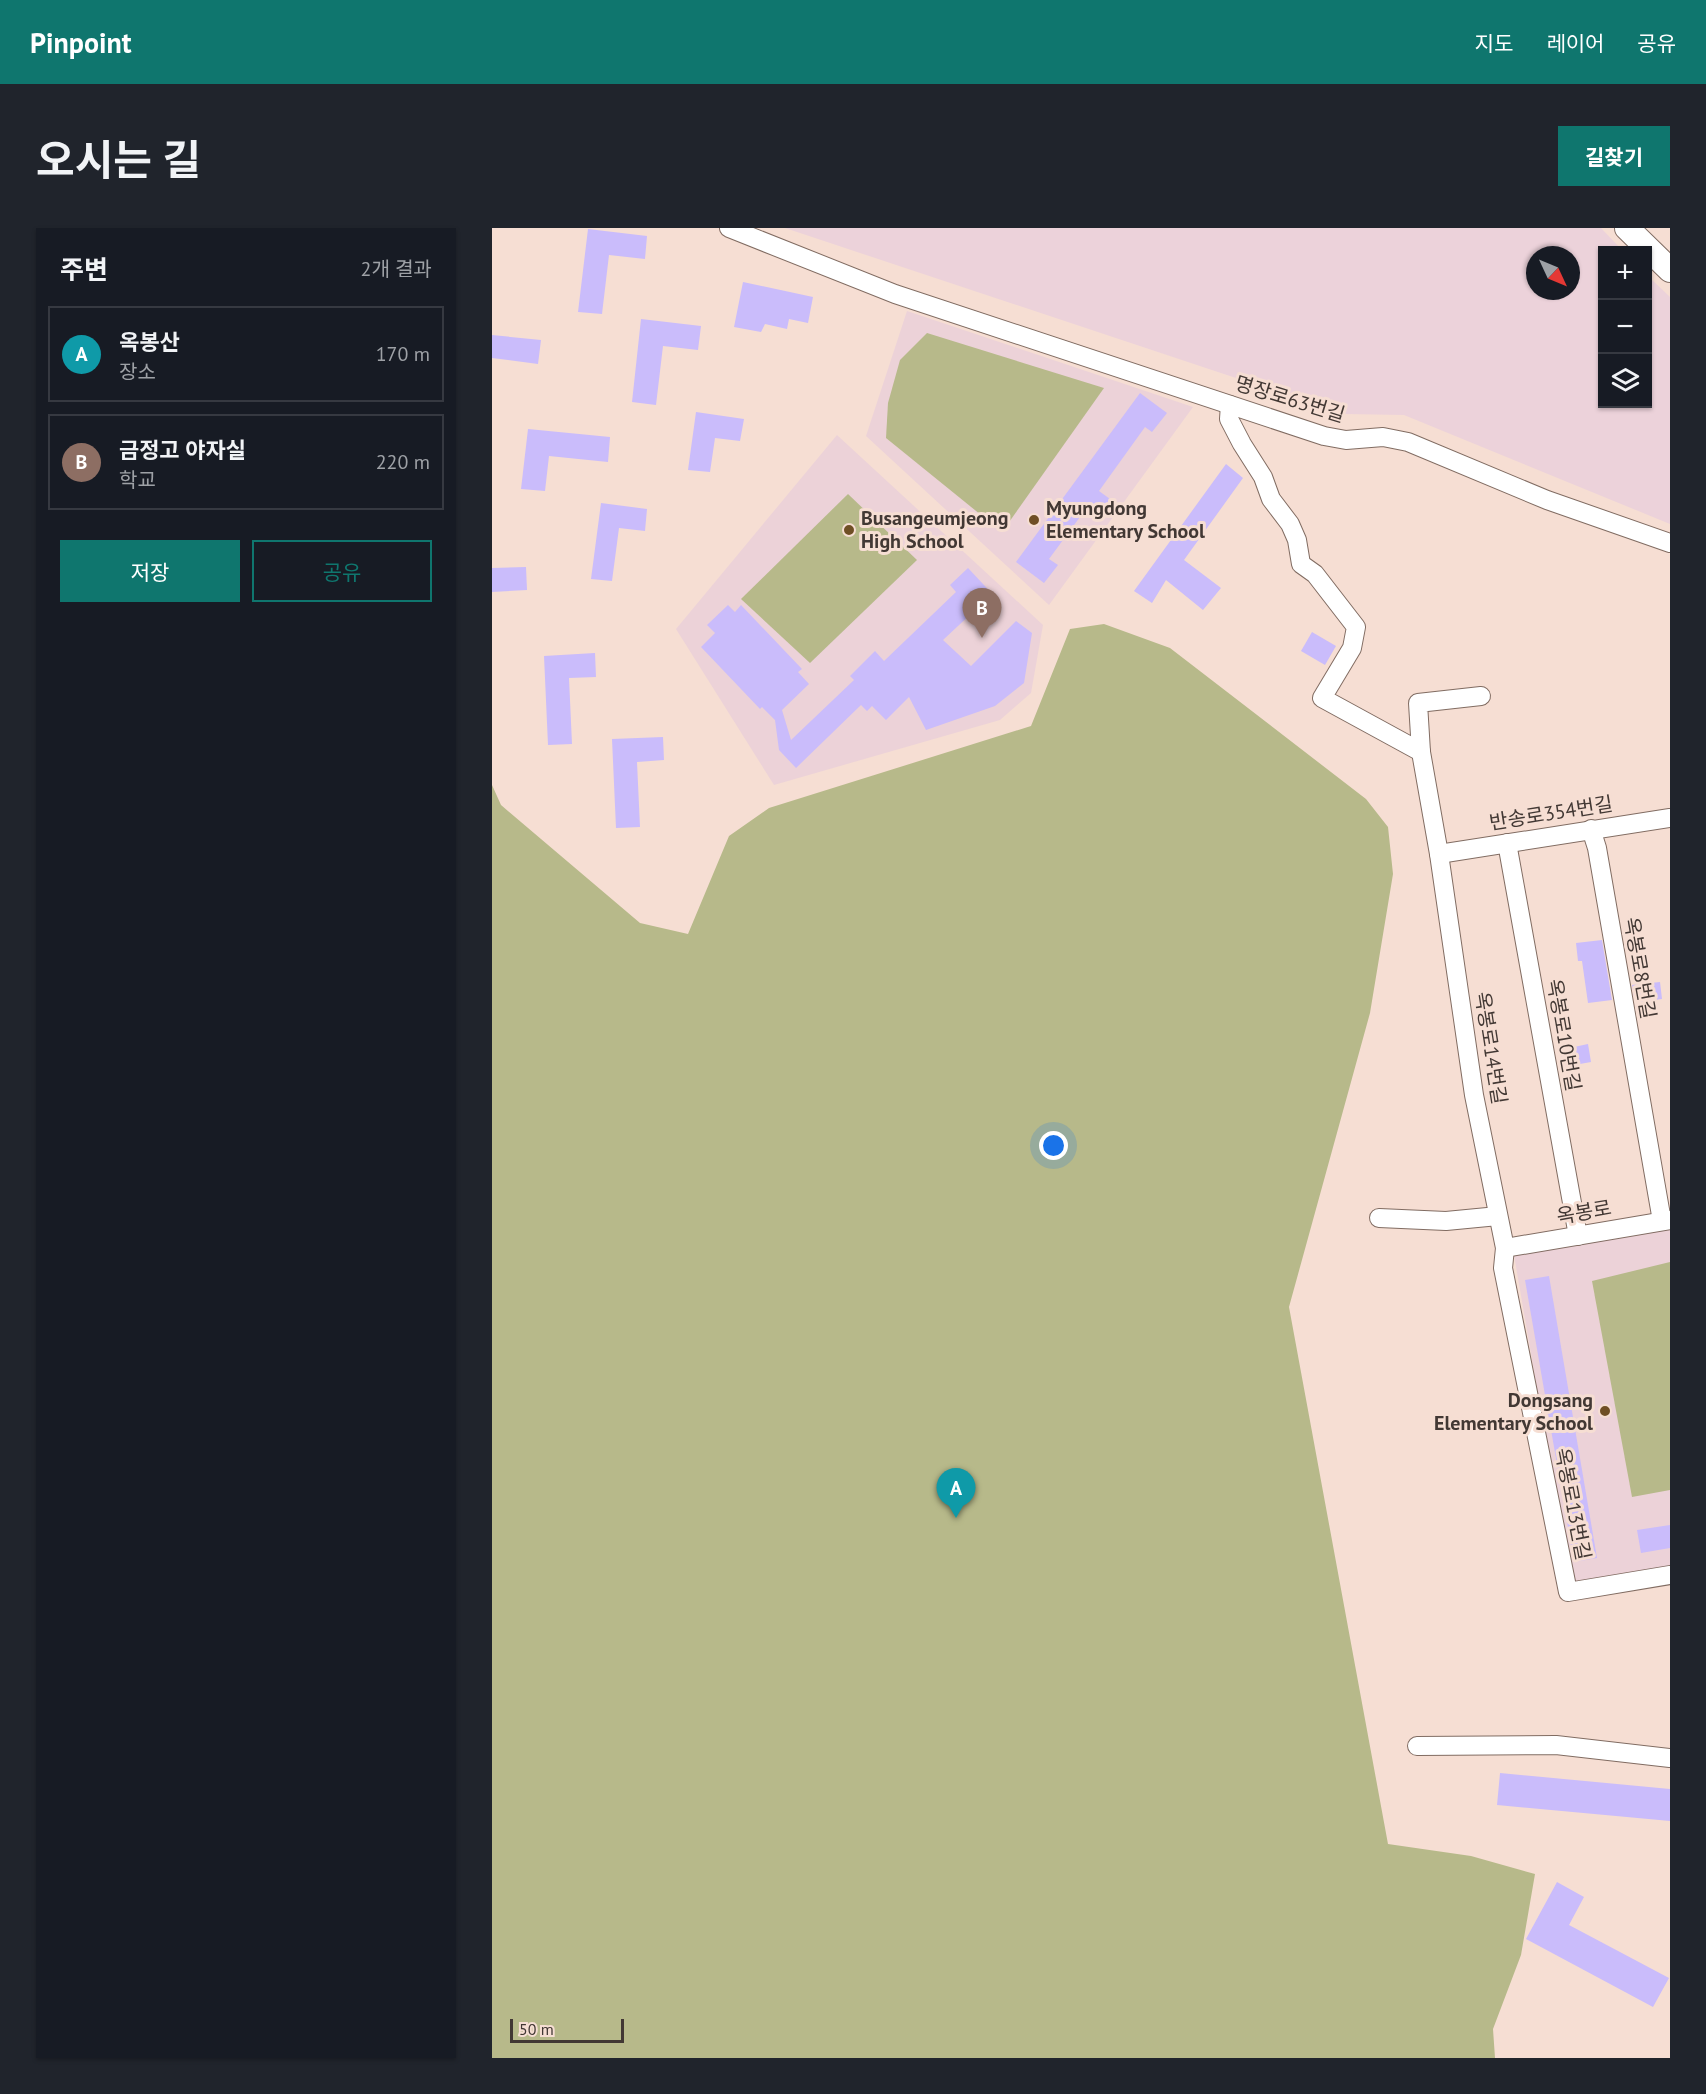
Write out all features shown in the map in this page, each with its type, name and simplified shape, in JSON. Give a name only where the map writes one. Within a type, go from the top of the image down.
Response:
[{"type":"main road","points":[[1627,228],[1670,270]]},
{"type":"street","name":"명장로63번길","points":[[729,228],[895,294],[1324,436],[1346,440],[1383,436],[1408,442],[1547,500],[1670,543]]},
{"type":"street","points":[[1230,405],[1229,419],[1263,477],[1271,499],[1290,524],[1297,540],[1301,564],[1315,574],[1356,627],[1352,648],[1322,698],[1421,752]]},
{"type":"street","name":"옥봉로14번길","points":[[1481,696],[1418,703],[1421,752],[1439,854],[1474,1095],[1504,1248]]},
{"type":"street","name":"반송로354번길","points":[[1439,854],[1670,818]]},
{"type":"street","name":"옥봉로8번길","points":[[1591,829],[1597,848],[1666,1221]]},
{"type":"street","name":"옥봉로10번길","points":[[1507,843],[1578,1236]]},
{"type":"street","points":[[1379,1218],[1446,1221],[1498,1216]]},
{"type":"street","name":"옥봉로","points":[[1504,1248],[1666,1221]]},
{"type":"street","name":"옥봉로13번길","points":[[1504,1248],[1503,1268],[1568,1593],[1670,1575]]},
{"type":"street","points":[[1417,1746],[1556,1745],[1670,1758]]},
{"type":"shaded area","points":[[785,228],[1601,228],[1618,246],[1598,246],[1598,408],[1652,408],[1652,280],[1670,297],[1670,524],[1404,415],[1344,414]]},
{"type":"shaded area","name":"Myungdong Elementary School","points":[[907,311],[1193,407],[1049,605],[866,436]]},
{"type":"shaded area","name":"Busangeumjeong High School","points":[[837,435],[1043,625],[1031,693],[1000,720],[774,785],[676,629]]},
{"type":"shaded area","name":"Dongsang Elementary School","points":[[1670,1229],[1670,1566],[1575,1583],[1570,1580],[1514,1255]]},
{"type":"green space","points":[[927,333],[1104,388],[1002,532],[886,438],[888,403],[900,360]]},
{"type":"green space","points":[[848,494],[917,560],[810,663],[741,599]]},
{"type":"green space","points":[[1104,624],[1170,648],[1366,799],[1388,827],[1393,874],[1370,1013],[1289,1307],[1388,1844],[1471,1856],[1535,1874],[1521,1955],[1493,2029],[1495,2058],[492,2058],[492,785],[501,805],[640,923],[688,934],[729,836],[769,808],[1031,726],[1070,629]]},
{"type":"green space","points":[[1670,1262],[1670,1490],[1632,1497],[1592,1281]]},
{"type":"building","points":[[588,229],[647,236],[645,259],[609,255],[602,314],[578,312]]},
{"type":"building","points":[[743,282],[813,297],[808,323],[789,319],[787,329],[765,324],[761,332],[734,327]]},
{"type":"building","points":[[641,319],[701,326],[698,350],[663,346],[656,405],[632,402]]},
{"type":"building","points":[[492,335],[541,340],[538,364],[492,358]]},
{"type":"building","points":[[1140,393],[1167,413],[1152,432],[1145,427],[1099,491],[1110,499],[1102,510],[1091,502],[1049,559],[1058,565],[1044,583],[1016,562]]},
{"type":"building","points":[[696,412],[744,419],[740,441],[715,438],[710,472],[688,470]]},
{"type":"building","points":[[528,429],[610,437],[608,462],[549,456],[545,491],[521,489]]},
{"type":"building","points":[[1226,464],[1243,478],[1184,560],[1221,588],[1203,610],[1166,580],[1152,603],[1134,591]]},
{"type":"building","points":[[601,503],[647,509],[645,531],[619,528],[612,581],[591,579]]},
{"type":"building","points":[[526,567],[527,590],[492,592],[492,568]]},
{"type":"building","points":[[968,568],[999,601],[980,619],[973,612],[943,640],[971,666],[1016,621],[1032,633],[1024,683],[995,706],[926,730],[909,697],[886,720],[872,706],[867,711],[861,705],[796,768],[779,750],[775,720],[762,707],[760,709],[701,647],[715,633],[707,625],[728,605],[735,612],[741,605],[802,669],[798,672],[809,684],[782,710],[791,740],[854,680],[850,676],[875,651],[884,661],[956,592],[950,585]]},
{"type":"building","points":[[1312,632],[1336,646],[1325,665],[1301,651]]},
{"type":"building","points":[[595,653],[596,677],[569,678],[572,744],[548,745],[544,656]]},
{"type":"building","points":[[663,737],[664,760],[637,762],[640,827],[616,828],[612,739]]},
{"type":"building","points":[[1602,940],[1612,1000],[1588,1003],[1582,961],[1578,961],[1576,943]]},
{"type":"building","points":[[1660,982],[1662,999],[1639,1002],[1638,997],[1634,997],[1632,985]]},
{"type":"building","points":[[1588,1044],[1591,1062],[1563,1067],[1560,1050]]},
{"type":"building","points":[[1549,1276],[1597,1558],[1574,1562],[1525,1280]]},
{"type":"building","points":[[1670,1525],[1670,1548],[1641,1553],[1637,1530]]},
{"type":"building","points":[[1500,1773],[1670,1789],[1670,1821],[1497,1805]]},
{"type":"building","points":[[1557,1882],[1584,1897],[1569,1925],[1669,1978],[1653,2007],[1526,1939]]},
{"type":"place","name":"Myungdong Elementary School","points":[[1034,520]]},
{"type":"place","name":"Busangeumjeong High School","points":[[849,530]]},
{"type":"place","name":"금정고 야자실","points":[[982,638]]},
{"type":"place","name":"Dongsang Elementary School","points":[[1605,1411]]},
{"type":"place","name":"옥봉산","points":[[956,1518]]}]
